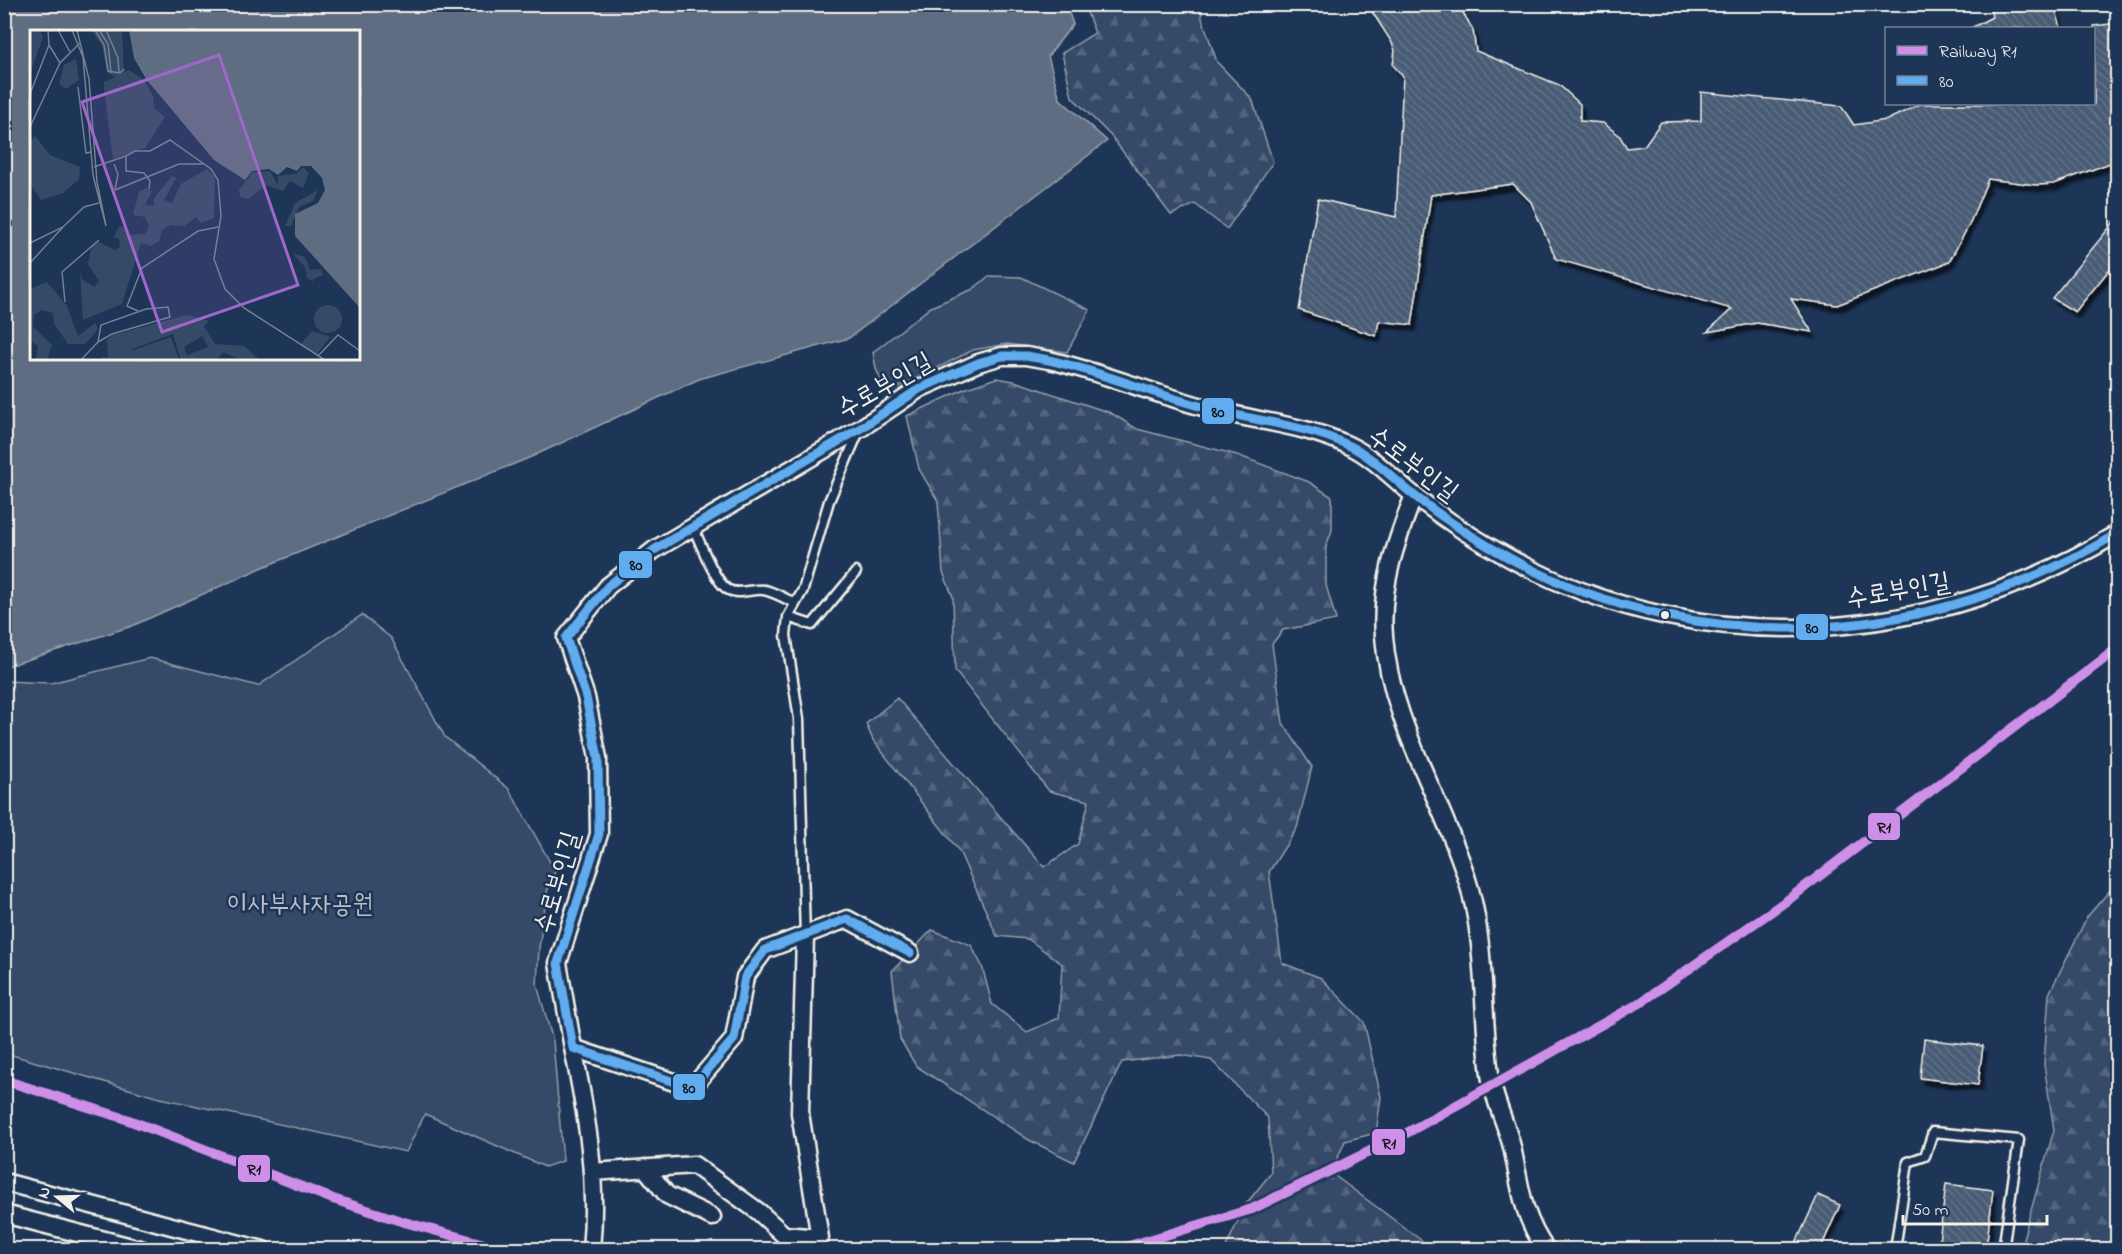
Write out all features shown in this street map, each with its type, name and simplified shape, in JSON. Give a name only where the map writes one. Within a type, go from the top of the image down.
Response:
[{"type":"street","name":"수로부인길","points":[[573,1048],[558,963],[599,834],[598,758],[586,697],[566,638],[608,586],[654,550],[861,428],[919,389],[978,363],[1002,356],[1026,356],[1074,366],[1203,407],[1330,437],[1368,456],[1414,495],[1484,543],[1575,589],[1667,616],[1745,627],[1821,627],[1899,618],[1942,610],[2008,588],[2084,553],[2118,533]]},
{"type":"street","points":[[1414,495],[1384,586],[1384,639],[1389,670],[1400,709],[1466,876],[1476,913],[1482,951],[1490,1075],[1506,1123],[1523,1206],[1533,1231],[1546,1250]]},
{"type":"street","points":[[591,1250],[595,1211],[590,1135],[573,1048],[692,1088],[734,1039],[745,977],[765,950],[805,937],[847,919],[910,953]]},
{"type":"street","points":[[592,1172],[694,1165],[759,1212],[784,1235],[820,1238],[800,1113],[805,937]]},
{"type":"street","points":[[645,1168],[667,1195],[712,1217]]},
{"type":"street","points":[[4,1182],[263,1250]]},
{"type":"street","points":[[4,1214],[143,1250]]},
{"type":"lane","points":[[805,937],[799,719],[787,657],[786,635],[788,617],[803,590],[829,501],[861,428]]},
{"type":"lane","points":[[693,527],[718,577],[727,589],[739,592],[754,589],[768,591],[795,603]]},
{"type":"lane","points":[[788,617],[812,625],[856,572]]},
{"type":"lane","points":[[1895,1250],[1908,1162],[1925,1156],[1933,1132],[2019,1140],[2003,1250]]},
{"type":"green space","points":[[1084,5],[1201,5],[1202,18],[1217,62],[1252,99],[1273,162],[1227,229],[1195,204],[1171,215],[1111,136],[1072,97],[1062,53],[1095,33]]},
{"type":"green space","points":[[989,276],[1021,277],[1090,310],[1067,352],[1007,344],[973,350],[887,393],[876,369],[873,352],[931,307],[973,289]]},
{"type":"green space","points":[[996,378],[1014,381],[1111,413],[1137,429],[1237,455],[1309,482],[1332,497],[1332,530],[1326,547],[1326,585],[1336,620],[1283,630],[1272,644],[1283,723],[1312,767],[1297,828],[1269,872],[1282,963],[1321,978],[1364,1022],[1381,1097],[1376,1133],[1345,1141],[1331,1173],[1433,1249],[1225,1249],[1246,1204],[1271,1173],[1268,1118],[1211,1060],[1180,1055],[1122,1062],[1074,1162],[1029,1140],[916,1066],[900,1039],[892,971],[932,930],[971,945],[982,966],[992,1004],[1027,1032],[1059,1018],[1062,964],[1028,939],[997,936],[959,851],[873,740],[866,724],[897,698],[1044,867],[1078,844],[1089,801],[1049,791],[955,671],[953,597],[943,572],[938,501],[919,469],[907,416],[964,389]]},
{"type":"green space","name":"이사부사자공원","points":[[362,615],[391,638],[445,737],[509,789],[555,871],[547,892],[539,948],[537,985],[553,1041],[563,1161],[545,1167],[425,1114],[406,1152],[156,1097],[5,1053],[5,681],[51,683],[150,658],[258,686]]},
{"type":"green space","points":[[2117,882],[2117,1249],[2020,1249],[2054,1130],[2044,1064],[2049,994],[2087,917]]},
{"type":"shaded area","points":[[5,4],[1066,5],[1073,24],[1048,56],[1060,99],[1107,141],[849,338],[699,379],[531,457],[261,568],[132,626],[5,667]]},
{"type":"building","points":[[1367,4],[1458,4],[1473,30],[1476,51],[1559,85],[1580,104],[1580,121],[1603,123],[1619,135],[1627,148],[1644,146],[1661,122],[1701,121],[1701,92],[1841,106],[1854,125],[1887,120],[1918,105],[2095,105],[2094,26],[2118,23],[2118,160],[2054,184],[2036,185],[1988,179],[1969,225],[1949,262],[1837,305],[1791,299],[1812,332],[1757,323],[1707,332],[1732,309],[1556,259],[1531,202],[1513,184],[1431,195],[1412,325],[1379,321],[1376,336],[1299,310],[1318,199],[1396,217],[1403,76],[1393,65],[1395,50]]},
{"type":"building","points":[[1989,4],[2054,4],[2061,27],[1973,27],[1992,17]]},
{"type":"building","points":[[2118,217],[2118,259],[2075,312],[2052,298]]},
{"type":"building","points":[[1924,1039],[1983,1046],[1978,1085],[1920,1078]]},
{"type":"building","points":[[1946,1184],[1993,1190],[1986,1250],[1938,1250]]},
{"type":"building","points":[[1818,1195],[1840,1205],[1820,1250],[1805,1250],[1795,1245]]},
{"type":"rail line","name":"R1","points":[[1116,1250],[1252,1209],[1403,1135],[1640,1003],[1789,899],[2118,648]]},
{"type":"rail line","name":"R1","points":[[4,1080],[126,1119],[333,1199],[404,1222],[506,1250]]},
{"type":"transit line","name":"80","points":[[910,953],[847,919],[765,950],[745,977],[734,1039],[692,1088],[573,1048],[558,963],[599,834],[598,758],[586,697],[566,638],[608,586],[654,550],[861,428],[919,389],[978,363],[1002,356],[1026,356],[1049,360],[1088,370],[1203,407],[1295,427],[1331,438],[1366,456],[1439,514],[1513,560],[1587,593],[1663,615],[1740,626],[1819,627],[1896,618],[1973,599],[2047,571],[2118,533]]}]
